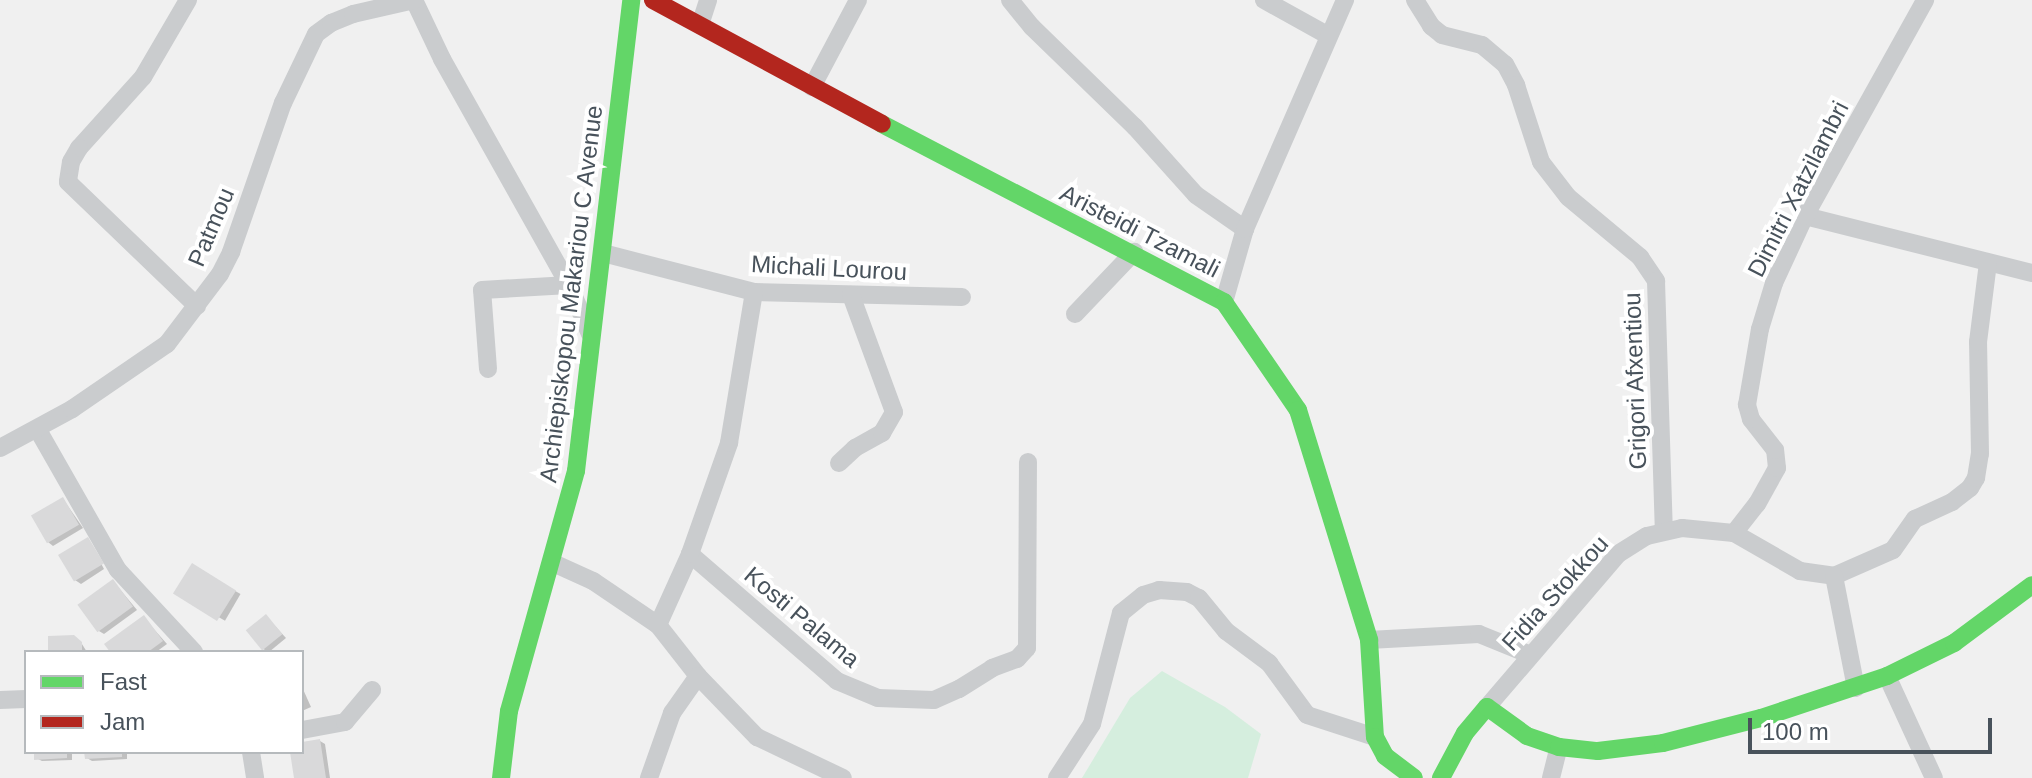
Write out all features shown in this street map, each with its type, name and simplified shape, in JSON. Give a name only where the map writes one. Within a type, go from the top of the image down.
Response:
[{"type":"street","points":[[188,0],[143,77],[79,148],[71,162],[68,182],[197,306]]},
{"type":"street","points":[[414,0],[442,59],[569,285],[593,340]]},
{"type":"street","name":"Patmou","points":[[0,448],[38,430],[167,344],[197,306],[231,252],[283,103],[316,34],[353,14],[414,0]]},
{"type":"street","name":"Archiepiskopou Makariou C Avenue","points":[[501,778],[509,711],[576,471],[631,0]]},
{"type":"street","name":"Aristeidi Tzamali","points":[[653,0],[1063,220],[1134,252],[1224,302],[1298,410],[1329,501],[1369,640],[1375,737]]},
{"type":"street","points":[[700,25],[708,0]]},
{"type":"street","points":[[812,87],[858,0]]},
{"type":"street","points":[[1010,0],[1032,27],[1135,127],[1196,195],[1245,229]]},
{"type":"street","points":[[1264,0],[1329,36]]},
{"type":"street","points":[[1224,302],[1245,229],[1345,0]]},
{"type":"street","name":"Grigori Afxentiou","points":[[1415,0],[1431,26],[1442,35],[1482,45],[1505,64],[1516,85],[1541,162],[1568,197],[1640,257],[1656,281],[1664,530]]},
{"type":"street","name":"Dimitri Xatzilambri","points":[[1734,533],[1757,504],[1777,468],[1775,450],[1751,419],[1747,405],[1767,306],[1805,216],[1925,0]]},
{"type":"street","points":[[1805,216],[2032,273]]},
{"type":"street","points":[[1075,314],[1134,252]]},
{"type":"street","name":"Michali Lourou","points":[[603,253],[754,292],[962,297]]},
{"type":"street","points":[[1856,688],[1834,576],[1893,550],[1915,519],[1952,502],[1970,488],[1976,478],[1980,454],[1978,342],[1988,263]]},
{"type":"street","points":[[488,369],[482,290],[569,285]]},
{"type":"street","points":[[658,625],[690,554],[729,443],[754,292]]},
{"type":"street","points":[[839,463],[855,448],[882,433],[894,412],[851,295]]},
{"type":"street","points":[[38,430],[118,570],[192,650]]},
{"type":"street","name":"Kosti Palama","points":[[690,554],[837,681],[878,698],[934,700],[992,668],[1017,659],[1027,648],[1028,462]]},
{"type":"street","name":"Fidia Stokkou","points":[[1487,707],[1618,554],[1631,544],[1664,530],[1699,528],[1734,533],[1800,571],[1834,576]]},
{"type":"street","points":[[551,562],[593,581],[658,625],[698,676],[757,737],[843,778]]},
{"type":"street","points":[[1441,778],[1465,733],[1487,707],[1527,736],[1559,747],[1634,749],[1761,718],[1887,676],[1954,643],[2032,585]]},
{"type":"street","points":[[1057,778],[1092,724],[1121,613],[1143,595],[1159,590],[1187,592],[1199,598],[1226,631],[1269,663],[1307,715],[1375,737],[1385,756],[1414,778]]},
{"type":"street","points":[[1369,640],[1479,634],[1513,645],[1531,655]]},
{"type":"street","points":[[649,778],[672,713],[698,676]]},
{"type":"street","points":[[1887,676],[1934,778]]},
{"type":"street","points":[[304,730],[345,722],[372,690]]},
{"type":"street","points":[[0,700],[24,699]]},
{"type":"street","points":[[1551,778],[1559,747]]},
{"type":"street","points":[[251,754],[255,778]]},
{"type":"green space","points":[[1162,671],[1225,707],[1261,734],[1248,778],[1082,778],[1130,698]]},
{"type":"building","points":[[63,497],[79,525],[47,543],[31,516]]},
{"type":"building","points":[[88,537],[104,564],[74,582],[58,555]]},
{"type":"building","points":[[192,563],[236,591],[217,621],[173,594]]},
{"type":"building","points":[[113,579],[133,607],[97,632],[77,605]]},
{"type":"building","points":[[266,614],[282,634],[262,650],[246,630]]},
{"type":"building","points":[[144,615],[163,641],[151,650],[108,650],[104,644]]},
{"type":"building","points":[[74,635],[82,642],[82,650],[48,650],[48,636]]},
{"type":"building","points":[[320,739],[326,778],[294,778],[290,754],[304,754],[304,742]]},
{"type":"building","points":[[34,754],[67,754],[67,758],[34,760]]},
{"type":"building","points":[[84,754],[122,754],[122,757],[85,759]]},
{"type":"traffic: fast","points":[[501,778],[509,711],[576,471],[631,0]]},
{"type":"traffic: fast","points":[[882,124],[1224,302],[1298,410],[1369,640],[1375,737],[1385,756],[1414,778]]},
{"type":"traffic: fast","points":[[1441,778],[1465,733],[1487,707],[1527,736],[1559,747],[1598,751],[1663,743],[1761,718],[1887,676],[1954,643],[2032,585]]},
{"type":"traffic: jam","points":[[653,0],[882,124]]}]
